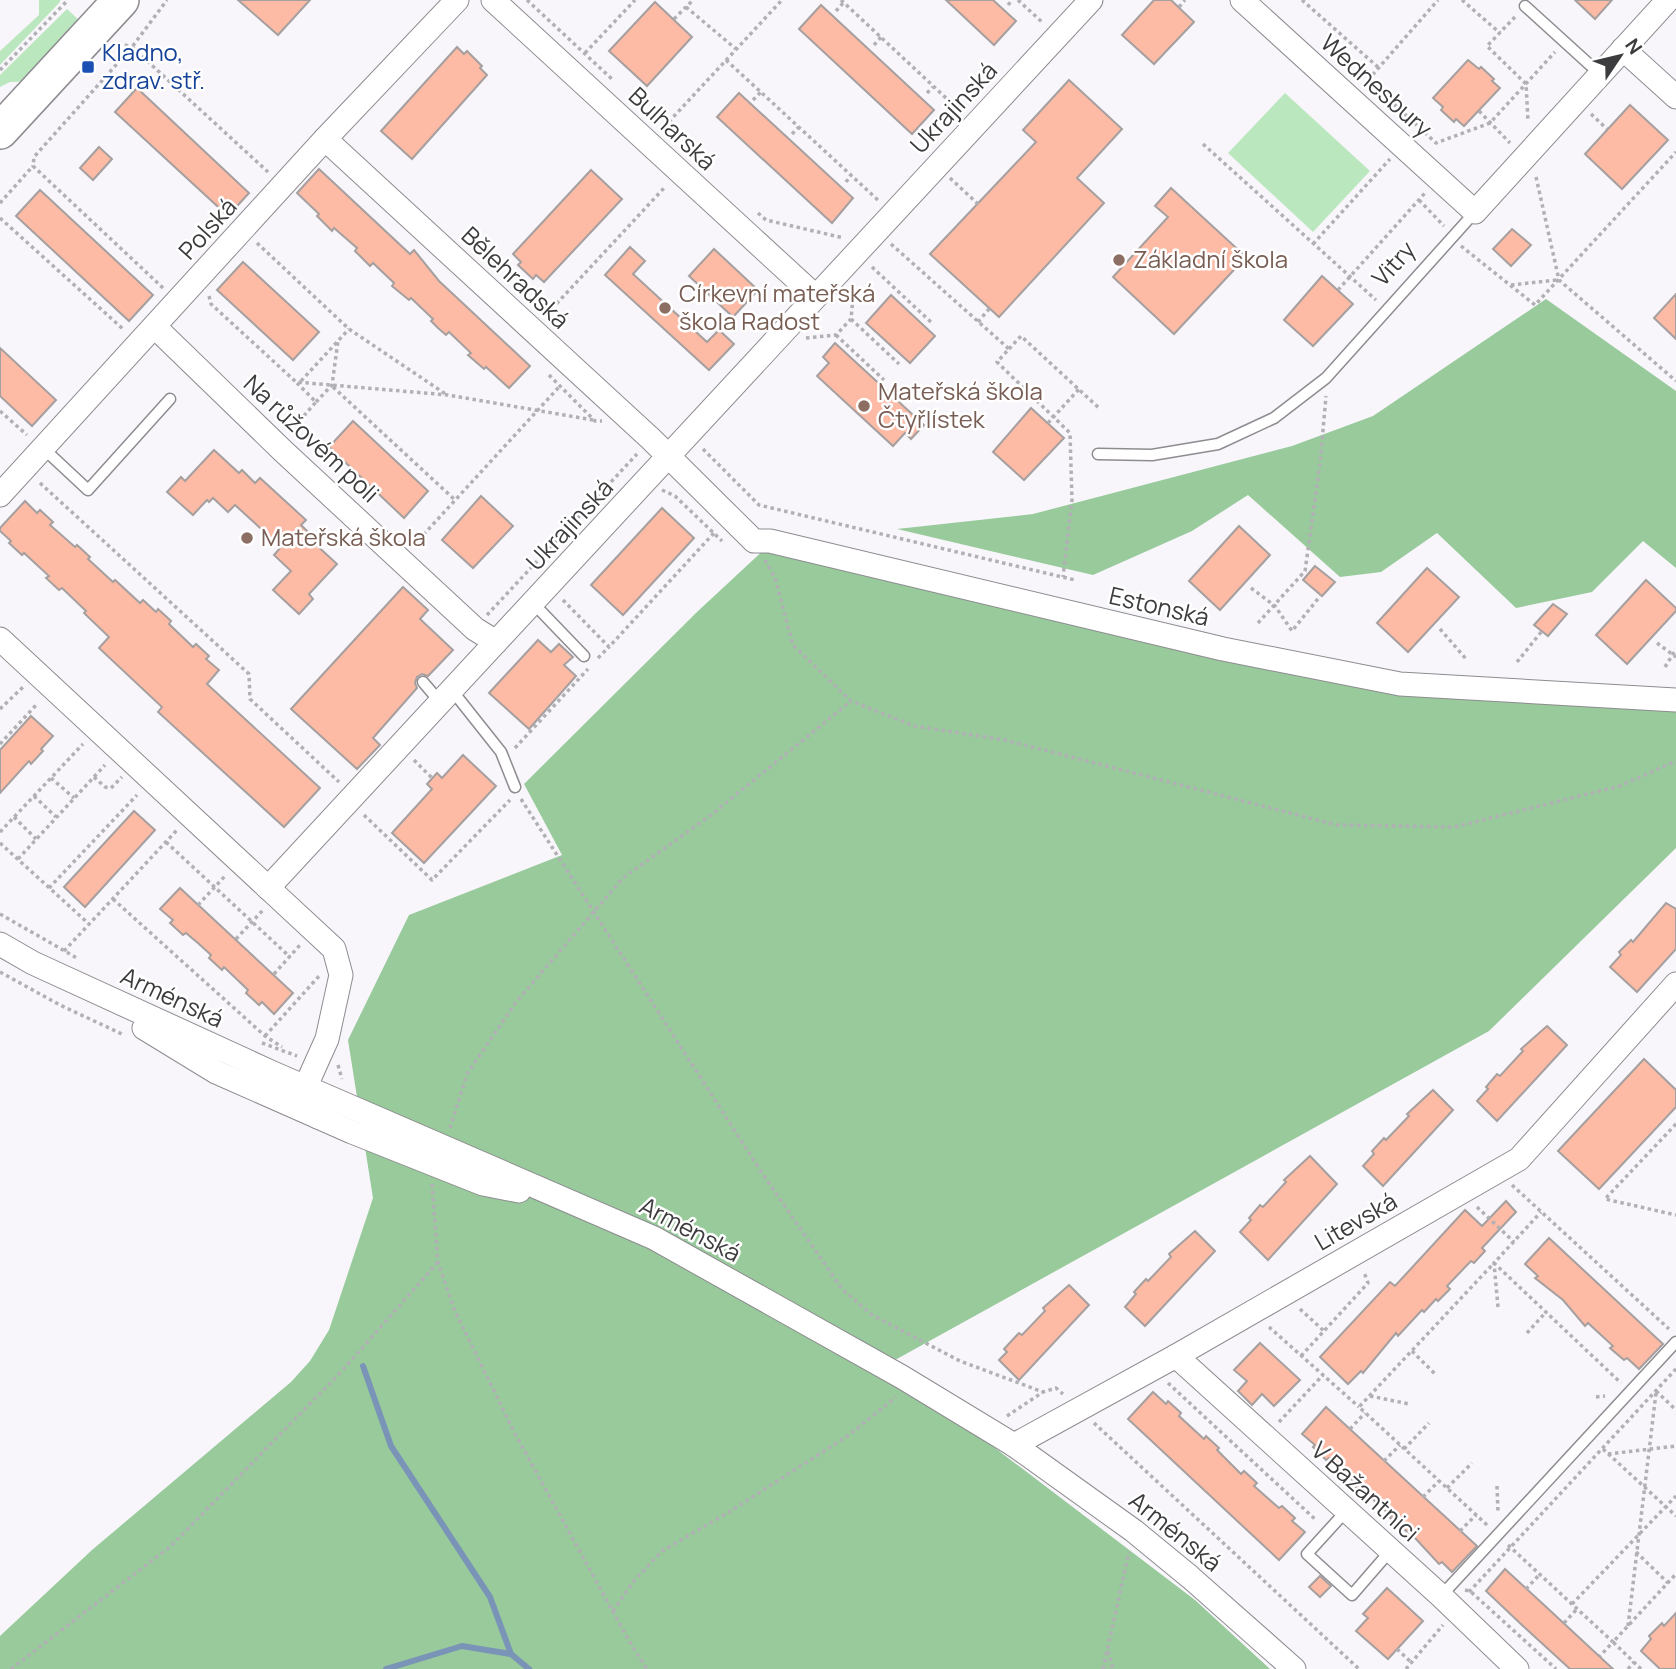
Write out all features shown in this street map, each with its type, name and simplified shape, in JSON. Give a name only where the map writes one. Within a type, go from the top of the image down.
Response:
[{"type":"main road","points":[[0,131],[118,1]]},
{"type":"street","name":"Polská","points":[[0,494],[38,445],[155,327],[325,139],[457,0]]},
{"type":"street","name":"Bulharská","points":[[493,0],[815,296]]},
{"type":"street","name":"Ukrajinská","points":[[269,895],[356,803],[446,696],[1091,0]]},
{"type":"street","name":"Wednesbury","points":[[1242,0],[1475,212]]},
{"type":"street","name":"Vitry","points":[[1475,212],[1668,0]]},
{"type":"street","points":[[1623,49],[1676,97]]},
{"type":"street","name":"Bělehradská","points":[[325,139],[669,457]]},
{"type":"street","name":"Na růžovém poli","points":[[155,327],[283,451],[475,629],[496,642]]},
{"type":"street","name":"Estonská","points":[[669,457],[754,541],[766,541],[1223,649],[1400,684],[1676,700]]},
{"type":"street","points":[[0,639],[269,895],[334,949],[341,975],[317,1081],[300,1092],[285,1093],[122,1015]]},
{"type":"street","name":"Arménská","points":[[0,944],[33,963],[272,1073],[654,1238],[914,1384],[1014,1445],[1134,1531],[1294,1669]]},
{"type":"street","points":[[33,963],[216,1072],[483,1184],[577,1204]]},
{"type":"street","name":"Litevská","points":[[1014,1445],[1176,1356],[1519,1159],[1676,984]]},
{"type":"street","points":[[272,1073],[298,1072],[311,1066],[323,1054]]},
{"type":"street","points":[[323,1054],[328,1080],[337,1092],[487,1160],[533,1186]]},
{"type":"street","points":[[307,1088],[305,1097],[318,1117]]},
{"type":"street","name":"V Bažantnici","points":[[1176,1356],[1391,1550],[1517,1669]]},
{"type":"lane","points":[[1525,6],[1602,73]]},
{"type":"lane","name":"Vitry","points":[[1098,454],[1152,455],[1218,444],[1274,418],[1326,378],[1475,212]]},
{"type":"lane","points":[[38,445],[88,490],[170,400]]},
{"type":"lane","points":[[533,603],[584,656]]},
{"type":"lane","points":[[422,682],[446,696],[506,759],[515,787]]},
{"type":"lane","points":[[1448,1603],[1498,1535],[1676,1342]]},
{"type":"lane","points":[[1347,1510],[1307,1554],[1352,1595],[1391,1550]]},
{"type":"path","points":[[0,69],[68,0]]},
{"type":"path","points":[[0,203],[33,166],[34,157],[132,47],[167,0]]},
{"type":"path","points":[[527,0],[615,81]]},
{"type":"path","points":[[585,53],[635,0]]},
{"type":"path","points":[[664,127],[782,0]]},
{"type":"path","points":[[1007,5],[1012,0]]},
{"type":"path","points":[[1018,0],[1044,24]]},
{"type":"path","points":[[1177,0],[1182,4]]},
{"type":"path","points":[[1302,0],[1379,69]]},
{"type":"path","points":[[1438,0],[1368,80],[1436,142],[1490,123],[1564,42]]},
{"type":"path","points":[[1462,0],[1500,33]]},
{"type":"path","points":[[836,11],[843,1],[961,113]]},
{"type":"path","points":[[674,19],[689,2],[736,49]]},
{"type":"path","points":[[1525,6],[1487,46],[1527,84],[1529,131]]},
{"type":"path","points":[[874,46],[881,37]]},
{"type":"path","points":[[110,40],[132,47],[275,178]]},
{"type":"path","points":[[726,60],[880,201]]},
{"type":"path","points":[[927,93],[933,87]]},
{"type":"path","points":[[753,100],[761,92]]},
{"type":"path","points":[[1586,110],[1607,129]]},
{"type":"path","points":[[1479,111],[1514,146]]},
{"type":"path","points":[[792,134],[799,127]]},
{"type":"path","points":[[1203,144],[1387,311]]},
{"type":"path","points":[[1452,255],[1461,246],[1535,305],[1675,154]]},
{"type":"path","points":[[1313,244],[1394,155]]},
{"type":"path","points":[[33,166],[162,285],[165,295]]},
{"type":"path","points":[[1534,166],[1559,280],[1676,381]]},
{"type":"path","points":[[846,182],[851,175]]},
{"type":"path","points":[[946,175],[978,204]]},
{"type":"path","points":[[1364,177],[1369,182]]},
{"type":"path","points":[[539,324],[665,187]]},
{"type":"path","points":[[1338,290],[1429,189]]},
{"type":"path","points":[[756,211],[766,220],[846,239]]},
{"type":"path","points":[[0,218],[130,335]]},
{"type":"path","points":[[253,239],[349,329],[448,395]]},
{"type":"path","points":[[886,239],[1009,349]]},
{"type":"path","points":[[865,261],[932,323]]},
{"type":"path","points":[[1511,285],[1559,280]]},
{"type":"path","points":[[804,338],[835,335],[851,319],[855,283]]},
{"type":"path","points":[[210,288],[211,304],[298,382],[316,402]]},
{"type":"path","points":[[978,322],[989,309]]},
{"type":"path","points":[[851,319],[900,364]]},
{"type":"path","points":[[298,382],[349,329]]},
{"type":"path","points":[[835,335],[884,380]]},
{"type":"path","points":[[1063,577],[1072,500],[1070,433],[997,362],[1021,337],[1099,408]]},
{"type":"path","points":[[295,441],[294,427],[332,385],[338,340]]},
{"type":"path","points":[[298,382],[448,395],[606,421]]},
{"type":"path","points":[[332,385],[455,500]]},
{"type":"path","points":[[410,549],[559,387],[595,421]]},
{"type":"path","points":[[1048,423],[1079,389]]},
{"type":"path","points":[[1258,623],[1305,571],[1327,389]]},
{"type":"path","points":[[0,411],[38,445]]},
{"type":"path","points":[[698,443],[759,505],[1075,580]]},
{"type":"path","points":[[478,613],[488,615],[644,446]]},
{"type":"path","points":[[36,480],[249,674],[250,699],[432,880],[517,792],[762,1173],[842,1289],[872,1315],[960,1361],[1043,1392]]},
{"type":"path","points":[[658,489],[675,496],[730,549]]},
{"type":"path","points":[[759,505],[766,541],[761,552],[775,578],[793,646],[851,701],[914,726],[1005,740],[1337,825],[1454,827],[1620,786],[1676,761]]},
{"type":"path","points":[[506,759],[713,533]]},
{"type":"path","points":[[1251,588],[1275,606],[1292,631],[1321,595]]},
{"type":"path","points":[[558,595],[608,647]]},
{"type":"path","points":[[1440,629],[1467,660]]},
{"type":"path","points":[[1517,662],[1542,631]]},
{"type":"path","points":[[1657,643],[1674,656]]},
{"type":"path","points":[[1665,667],[1676,649]]},
{"type":"path","points":[[0,709],[23,686]]},
{"type":"path","points":[[0,744],[47,694]]},
{"type":"path","points":[[449,1130],[467,1074],[516,1002],[623,877],[711,815],[851,701]]},
{"type":"path","points":[[0,832],[83,744]]},
{"type":"path","points":[[410,756],[432,778]]},
{"type":"path","points":[[18,859],[107,763]]},
{"type":"path","points":[[94,776],[104,787],[111,788],[129,770]]},
{"type":"path","points":[[51,778],[74,798]]},
{"type":"path","points":[[49,888],[145,785]]},
{"type":"path","points":[[34,796],[56,817]]},
{"type":"path","points":[[14,817],[36,839]]},
{"type":"path","points":[[64,951],[184,822]]},
{"type":"path","points":[[166,842],[290,957]]},
{"type":"path","points":[[0,843],[89,924]]},
{"type":"path","points":[[198,905],[233,867]]},
{"type":"path","points":[[236,939],[252,922],[269,895]]},
{"type":"path","points":[[113,899],[265,1036],[286,1050]]},
{"type":"path","points":[[274,974],[307,937]]},
{"type":"path","points":[[265,1036],[320,975]]},
{"type":"path","points":[[1676,1124],[1605,1199],[1676,1215]]},
{"type":"path","points":[[432,1175],[438,1262],[454,1309],[513,1430],[647,1669]]},
{"type":"path","points":[[1503,1177],[1670,1329]]},
{"type":"path","points":[[1477,1207],[1514,1241]]},
{"type":"path","points":[[1359,1407],[1541,1212]]},
{"type":"path","points":[[11,1669],[171,1546],[340,1373],[438,1262]]},
{"type":"path","points":[[1494,1263],[1499,1307]]},
{"type":"path","points":[[1494,1263],[1631,1392]]},
{"type":"path","points":[[1301,1356],[1368,1283],[1364,1272],[1375,1266]]},
{"type":"path","points":[[1289,1315],[1310,1303]]},
{"type":"path","points":[[1300,1309],[1324,1331]]},
{"type":"path","points":[[1527,1333],[1546,1312]]},
{"type":"path","points":[[1279,1321],[1268,1326],[1641,1669]]},
{"type":"path","points":[[1412,1351],[1436,1375]]},
{"type":"path","points":[[1406,1669],[1448,1603],[1470,1591],[1676,1369]]},
{"type":"path","points":[[1274,1427],[1323,1375]]},
{"type":"path","points":[[1163,1378],[1321,1524]]},
{"type":"path","points":[[613,1611],[633,1582],[662,1551],[729,1512],[849,1435],[914,1384]]},
{"type":"path","points":[[1656,1391],[1676,1410]]},
{"type":"path","points":[[1628,1626],[1656,1391]]},
{"type":"path","points":[[1596,1397],[1631,1392]]},
{"type":"path","points":[[1370,1396],[1409,1404]]},
{"type":"path","points":[[1350,1429],[1365,1413]]},
{"type":"path","points":[[1093,1421],[1359,1669]]},
{"type":"path","points":[[1384,1461],[1429,1423]]},
{"type":"path","points":[[1608,1454],[1676,1446]]},
{"type":"path","points":[[1602,1449],[1676,1516]]},
{"type":"path","points":[[1447,1488],[1472,1463]]},
{"type":"path","points":[[1423,1497],[1439,1481]]},
{"type":"path","points":[[1572,1604],[1676,1496]]},
{"type":"path","points":[[1460,1531],[1476,1515]]},
{"type":"path","points":[[1103,1669],[1134,1531]]},
{"type":"path","points":[[1636,1552],[1668,1583]]},
{"type":"path","points":[[1526,1589],[1540,1574]]},
{"type":"path","points":[[1600,1656],[1676,1574]]},
{"type":"path","points":[[1470,1591],[1556,1669]]},
{"type":"path","points":[[1564,1623],[1577,1609]]},
{"type":"path","points":[[1107,1649],[1113,1669]]},
{"type":"path","points":[[1397,1649],[1412,1663]]},
{"type":"path","points":[[1628,1669],[1634,1662]]},
{"type":"path","points":[[1633,1669],[1634,1662]]},
{"type":"green space","points":[[39,0],[60,2],[0,65],[0,51],[39,15]]},
{"type":"green space","points":[[67,9],[82,23],[35,81],[10,82],[0,87],[0,75]]},
{"type":"green space","points":[[1285,93],[1370,171],[1313,232],[1228,153]]},
{"type":"green space","points":[[1546,299],[1676,391],[1676,568],[1643,541],[1592,592],[1516,608],[1437,533],[1381,572],[1340,577],[1248,495],[1192,531],[1093,575],[897,529],[1033,514],[1292,446],[1373,416]]},
{"type":"green space","points":[[769,545],[1208,652],[1676,706],[1676,848],[1489,1031],[886,1365],[1195,1600],[1270,1669],[0,1669],[0,1636],[92,1550],[291,1382],[310,1361],[329,1330],[373,1198],[348,1040],[409,915],[562,855],[524,784],[697,612]]},
{"type":"building","points":[[238,0],[310,0],[278,35]]},
{"type":"building","points":[[946,0],[993,0],[1016,21],[994,45]]},
{"type":"building","points":[[1154,0],[1171,0],[1194,22],[1154,64],[1122,35]]},
{"type":"building","points":[[1575,0],[1612,0],[1595,19]]},
{"type":"building","points":[[655,2],[692,37],[647,86],[609,51]]},
{"type":"building","points":[[821,5],[934,110],[912,134],[799,29]]},
{"type":"building","points":[[457,47],[464,54],[467,51],[487,75],[412,159],[381,131]]},
{"type":"building","points":[[1468,60],[1479,69],[1481,67],[1500,88],[1464,126],[1456,119],[1454,122],[1433,98]]},
{"type":"building","points":[[1069,80],[1122,129],[1077,178],[1104,203],[999,317],[930,254],[1036,142],[1023,130]]},
{"type":"building","points":[[137,88],[249,193],[228,216],[115,112]]},
{"type":"building","points":[[739,93],[853,198],[832,223],[717,117]]},
{"type":"building","points":[[1630,105],[1668,140],[1622,189],[1585,154]]},
{"type":"building","points":[[99,147],[112,159],[93,180],[80,168]]},
{"type":"building","points":[[319,169],[410,254],[414,250],[439,281],[530,366],[509,388],[468,355],[471,353],[449,332],[446,335],[438,328],[431,321],[433,319],[411,298],[409,300],[392,286],[394,283],[373,263],[370,266],[355,251],[357,248],[334,228],[332,231],[297,193]]},
{"type":"building","points":[[591,170],[622,199],[544,282],[536,275],[533,279],[518,265],[521,262],[513,254]]},
{"type":"building","points":[[1171,188],[1246,257],[1174,334],[1113,277],[1168,217],[1155,206]]},
{"type":"building","points":[[40,190],[153,295],[129,321],[16,216]]},
{"type":"building","points":[[1512,229],[1531,245],[1511,266],[1493,249]]},
{"type":"building","points":[[630,247],[645,261],[633,274],[707,342],[719,330],[734,344],[709,370],[605,275]]},
{"type":"building","points":[[714,249],[758,290],[733,317],[689,276]]},
{"type":"building","points":[[243,262],[319,332],[293,360],[217,290]]},
{"type":"building","points":[[1322,276],[1353,304],[1313,346],[1284,320]]},
{"type":"building","points":[[1676,294],[1676,339],[1654,318]]},
{"type":"building","points":[[891,295],[935,336],[910,363],[866,323]]},
{"type":"building","points":[[835,343],[924,425],[911,439],[905,433],[893,446],[817,376],[829,363],[823,357]]},
{"type":"building","points":[[0,348],[56,400],[32,426],[0,396]]},
{"type":"building","points":[[1031,408],[1064,438],[1024,480],[993,452]]},
{"type":"building","points":[[353,421],[428,491],[404,518],[329,447]]},
{"type":"building","points":[[214,450],[239,473],[242,470],[255,483],[260,478],[306,520],[301,525],[314,538],[312,541],[337,564],[309,594],[313,599],[299,614],[273,590],[291,571],[274,555],[281,547],[235,505],[228,512],[213,498],[209,502],[207,500],[193,515],[167,492],[181,477],[185,481]]},
{"type":"building","points":[[481,496],[513,526],[473,568],[442,540]]},
{"type":"building","points":[[25,501],[37,513],[40,510],[53,522],[50,525],[75,547],[77,545],[113,582],[115,580],[140,603],[143,600],[156,612],[158,609],[193,647],[196,644],[209,656],[206,659],[219,670],[207,684],[320,788],[284,827],[158,712],[162,707],[99,648],[109,637],[62,588],[59,590],[46,578],[49,576],[9,543],[11,541],[0,528]]},
{"type":"building","points":[[662,508],[694,538],[623,615],[591,585]]},
{"type":"building","points":[[1239,526],[1270,555],[1220,610],[1189,581]]},
{"type":"building","points":[[1315,566],[1335,582],[1322,596],[1303,580]]},
{"type":"building","points":[[1427,568],[1459,597],[1408,652],[1377,623]]},
{"type":"building","points":[[1646,580],[1676,611],[1627,664],[1596,635]]},
{"type":"building","points":[[403,587],[428,610],[420,619],[453,650],[428,676],[422,674],[417,677],[417,688],[373,738],[380,745],[357,769],[291,709]]},
{"type":"building","points":[[1553,604],[1567,614],[1548,636],[1534,625]]},
{"type":"building","points":[[538,640],[551,652],[559,644],[573,657],[564,665],[576,676],[529,729],[489,693]]},
{"type":"building","points":[[31,716],[53,736],[31,764],[29,761],[0,793],[0,750]]},
{"type":"building","points":[[463,755],[496,786],[424,863],[392,833],[432,789],[427,784],[437,773],[442,778]]},
{"type":"building","points":[[134,811],[155,830],[85,907],[64,887]]},
{"type":"building","points":[[180,888],[293,993],[274,1014],[262,1002],[259,1005],[246,993],[248,990],[224,967],[222,970],[209,958],[211,955],[199,944],[170,923],[173,920],[160,909]]},
{"type":"building","points":[[1666,903],[1676,909],[1676,949],[1637,992],[1610,967],[1621,955],[1619,952],[1631,940],[1633,942]]},
{"type":"building","points":[[1547,1026],[1567,1045],[1497,1121],[1477,1101],[1497,1074],[1500,1076],[1523,1051],[1521,1049]]},
{"type":"building","points":[[1644,1059],[1676,1090],[1676,1107],[1599,1189],[1558,1151]]},
{"type":"building","points":[[1433,1090],[1453,1110],[1383,1186],[1363,1166],[1374,1154],[1372,1151],[1384,1138],[1386,1140],[1409,1116],[1407,1114]]},
{"type":"building","points":[[1310,1156],[1337,1184],[1268,1260],[1240,1232],[1260,1205],[1263,1207],[1286,1182],[1284,1180]]},
{"type":"building","points":[[1506,1201],[1516,1212],[1482,1248],[1485,1251],[1474,1263],[1471,1261],[1447,1286],[1450,1289],[1438,1301],[1436,1299],[1424,1312],[1422,1310],[1398,1336],[1396,1333],[1363,1373],[1361,1371],[1348,1384],[1320,1357],[1390,1282],[1395,1286],[1465,1210],[1482,1226]]},
{"type":"building","points":[[1195,1231],[1215,1251],[1145,1326],[1125,1307],[1136,1294],[1134,1292],[1171,1257],[1169,1254]]},
{"type":"building","points":[[1549,1238],[1663,1344],[1639,1369],[1610,1348],[1613,1346],[1588,1323],[1585,1326],[1563,1300],[1535,1278],[1538,1276],[1525,1264]]},
{"type":"building","points":[[1069,1285],[1089,1305],[1019,1380],[999,1360],[1007,1352],[1004,1349],[1019,1333],[1022,1335],[1045,1311],[1043,1308]]},
{"type":"building","points":[[1260,1343],[1300,1380],[1274,1406],[1262,1394],[1252,1405],[1238,1391],[1247,1381],[1234,1370]]},
{"type":"building","points":[[1153,1392],[1166,1404],[1168,1401],[1181,1413],[1179,1416],[1204,1439],[1206,1436],[1219,1448],[1217,1450],[1241,1474],[1244,1471],[1257,1483],[1254,1486],[1295,1518],[1292,1521],[1305,1532],[1279,1560],[1128,1419]]},
{"type":"building","points":[[1326,1407],[1477,1546],[1452,1572],[1442,1562],[1439,1564],[1366,1493],[1364,1495],[1351,1482],[1353,1480],[1329,1458],[1326,1460],[1302,1434]]},
{"type":"building","points":[[1505,1569],[1613,1669],[1570,1669],[1523,1626],[1486,1591]]},
{"type":"building","points":[[1320,1576],[1331,1586],[1320,1597],[1309,1587]]},
{"type":"building","points":[[1387,1588],[1423,1621],[1388,1659],[1356,1631],[1368,1618],[1363,1614]]},
{"type":"building","points":[[1676,1613],[1676,1669],[1660,1669],[1641,1651],[1651,1639],[1649,1636],[1662,1623],[1664,1626]]},
{"type":"waterway","points":[[363,1366],[391,1446],[490,1597],[511,1654],[529,1669]]},
{"type":"waterway","points":[[386,1669],[462,1646],[511,1654]]},
{"type":"place","name":"Kladno, zdrav. stř.","points":[[88,67]]},
{"type":"place","name":"Základní škola","points":[[1119,260]]},
{"type":"place","name":"Církevní mateřská škola Radost","points":[[665,308]]},
{"type":"place","name":"Mateřská škola Čtyřlístek","points":[[864,406]]},
{"type":"place","name":"Mateřská škola","points":[[247,538]]}]
